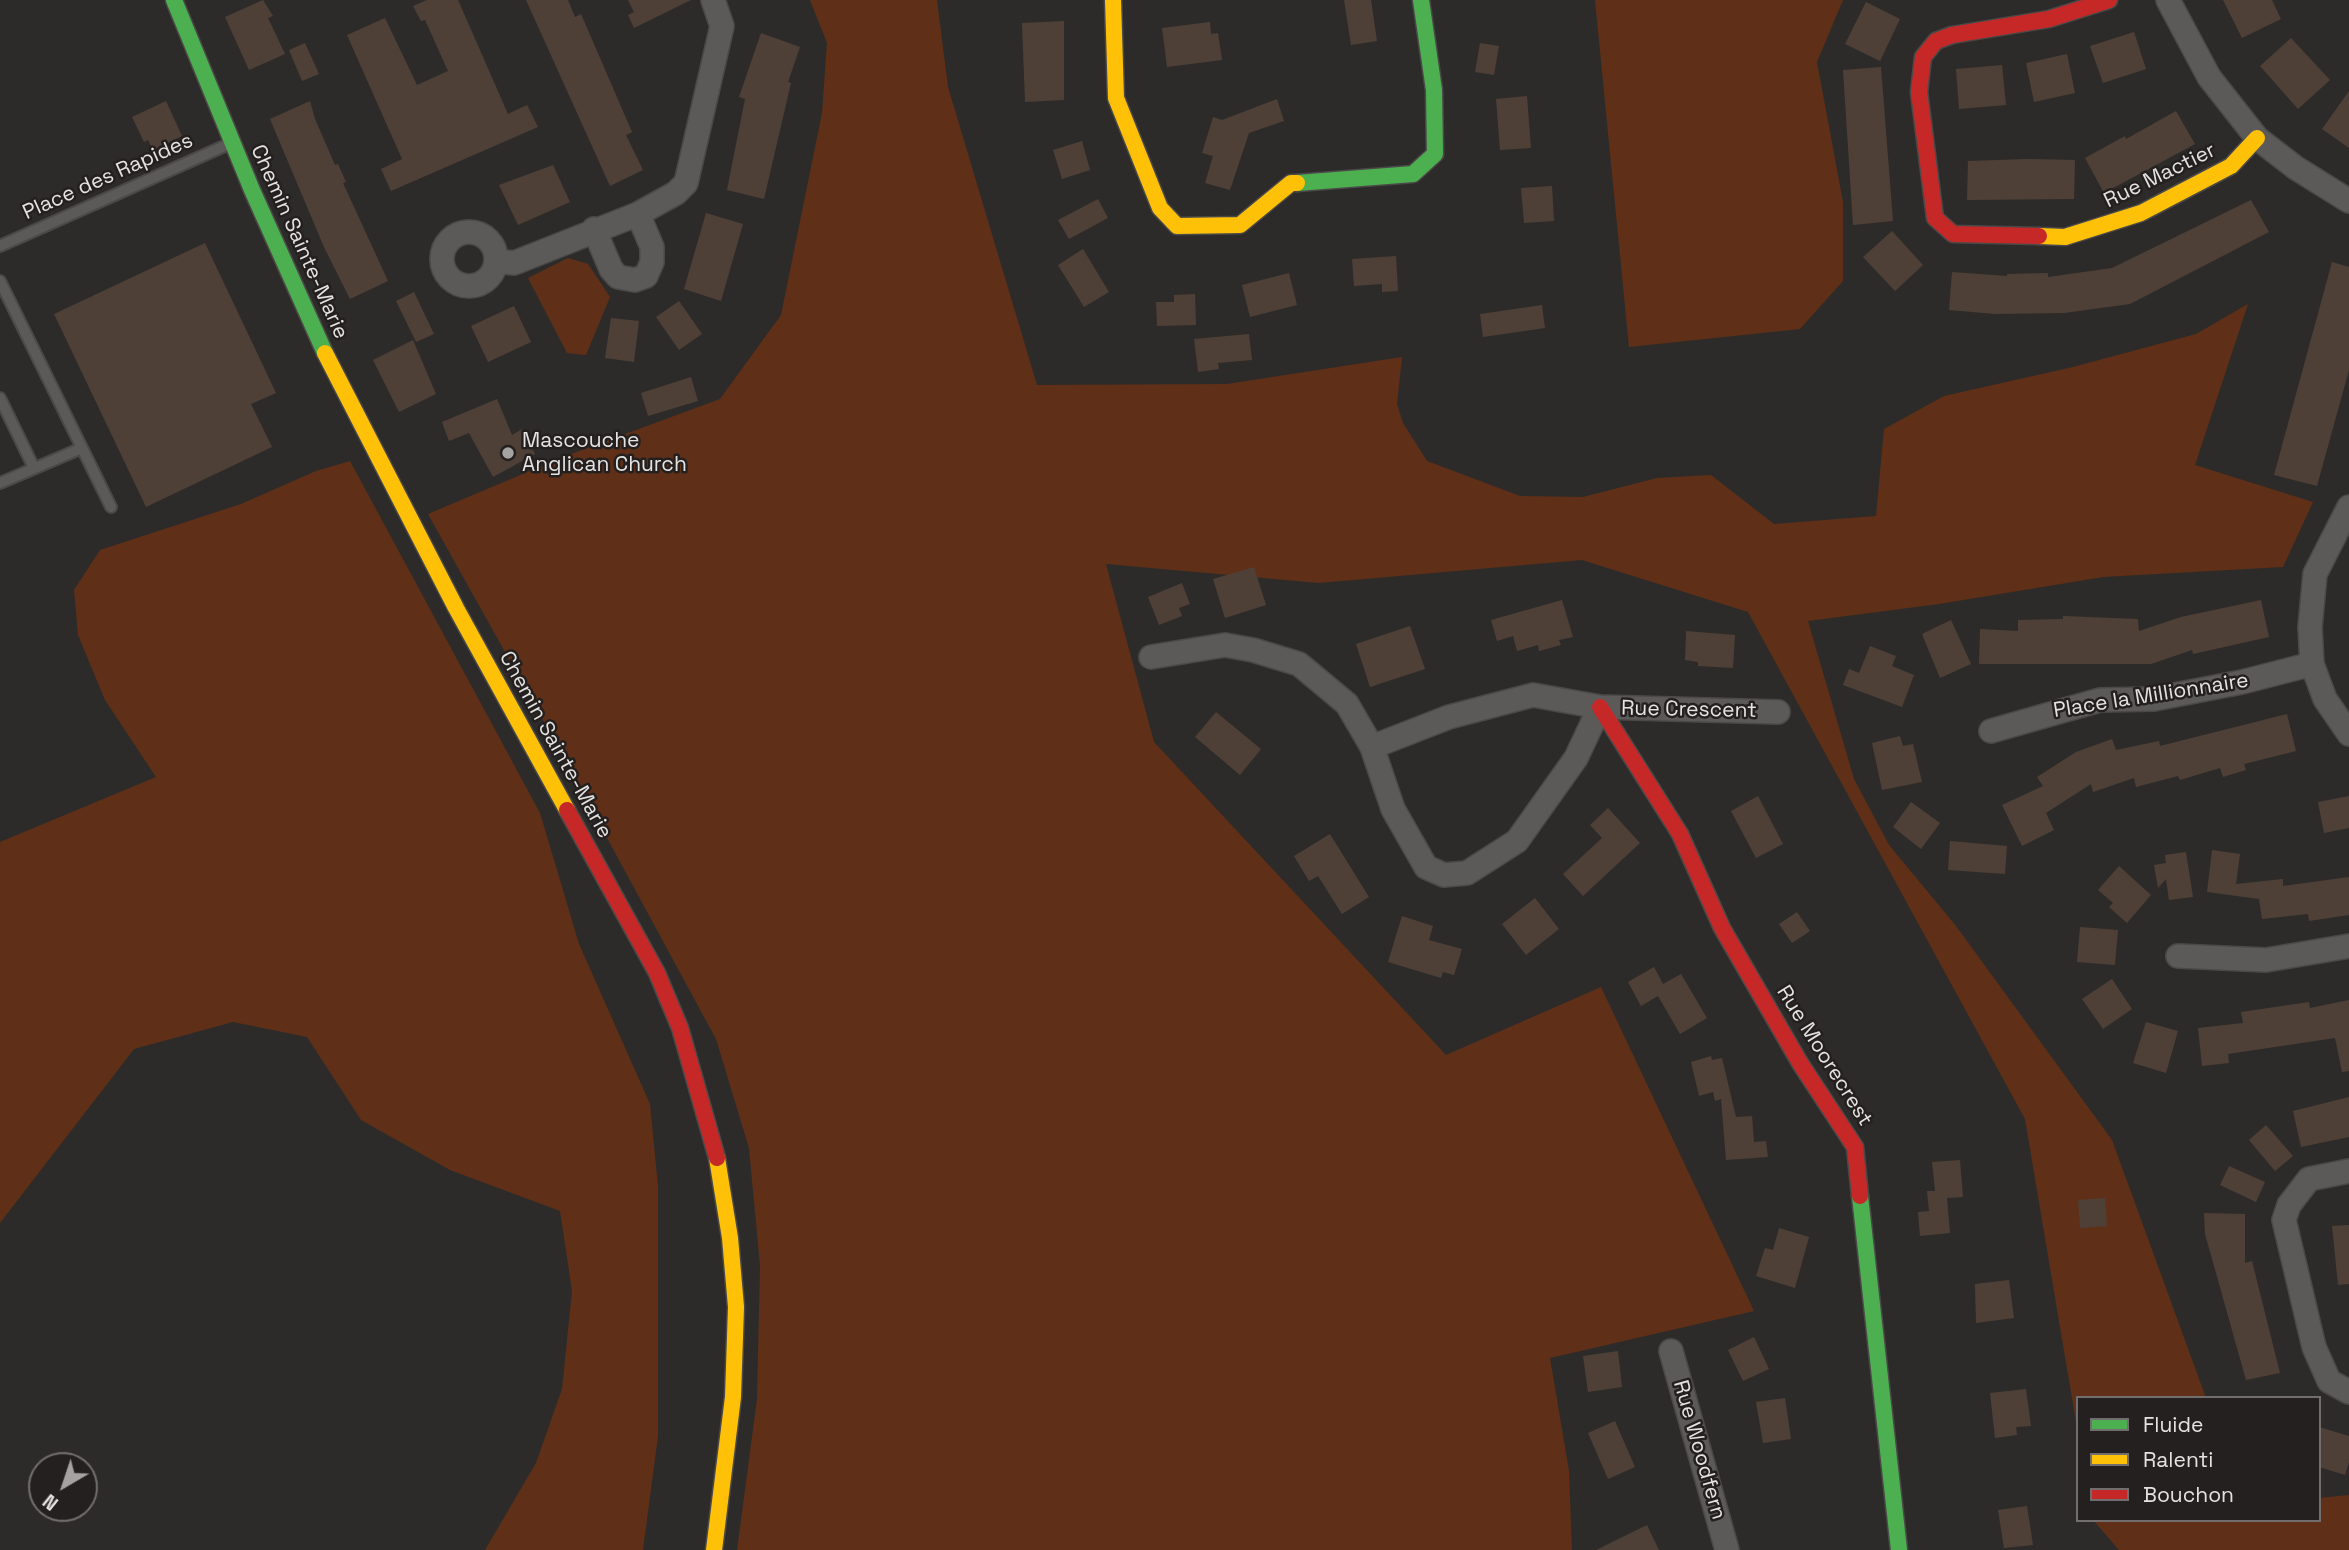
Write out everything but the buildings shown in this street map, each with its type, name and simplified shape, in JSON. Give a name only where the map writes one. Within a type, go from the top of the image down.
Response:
[{"type":"street","name":"Chemin Sainte-Marie","points":[[174,0],[232,143],[359,422],[456,608],[657,973],[680,1028],[717,1156],[736,1307],[733,1396],[714,1550]]},
{"type":"street","points":[[496,261],[514,263],[594,229],[638,214],[676,193],[686,183],[722,26],[713,0]]},
{"type":"street","points":[[1113,0],[1116,98],[1160,208],[1177,226],[1240,225],[1291,183],[1413,174],[1434,154],[1434,90],[1421,0]]},
{"type":"street","name":"Rue Mactier","points":[[2109,0],[2049,19],[1952,35],[1936,41],[1923,57],[1919,92],[1935,218],[1953,234],[2065,237],[2141,213],[2231,166],[2257,138]]},
{"type":"street","points":[[2168,0],[2209,77],[2257,138],[2296,168],[2349,201]]},
{"type":"street","points":[[594,229],[611,269],[618,277],[635,279],[646,276],[652,262],[652,247],[638,214]]},
{"type":"street","points":[[2349,507],[2315,574],[2310,627],[2312,664],[2325,699],[2349,734]]},
{"type":"street","name":"Rue Crescent","points":[[1151,657],[1225,645],[1253,650],[1298,664],[1347,704],[1372,747],[1393,809],[1426,867],[1444,875],[1466,873],[1517,841],[1576,758],[1600,707]]},
{"type":"street","name":"Place la Millionnaire","points":[[1991,731],[2100,700],[2154,699],[2312,664]]},
{"type":"street","name":"Rue Crescent","points":[[1372,747],[1449,717],[1533,695],[1600,707],[1778,712]]},
{"type":"street","name":"Rue Moorecrest","points":[[1600,707],[1680,834],[1722,928],[1800,1063],[1855,1147],[1899,1550]]},
{"type":"street","points":[[2178,956],[2266,960],[2349,946]]},
{"type":"street","points":[[2349,1171],[2309,1180],[2289,1205],[2284,1220],[2314,1347],[2329,1381],[2349,1392]]},
{"type":"street","name":"Rue Woodfern","points":[[1671,1351],[1727,1550]]},
{"type":"lane","name":"Place des Rapides","points":[[0,246],[232,143]]},
{"type":"lane","points":[[0,281],[111,507]]},
{"type":"lane","points":[[0,398],[34,468]]},
{"type":"lane","points":[[0,483],[82,448]]},
{"type":"shaded area","points":[[810,0],[937,0],[948,87],[1037,385],[1227,384],[1402,357],[1397,404],[1403,423],[1427,461],[1520,496],[1583,497],[1657,478],[1711,475],[1774,524],[1876,516],[1884,429],[1944,396],[2073,367],[2196,334],[2248,304],[2195,465],[2313,502],[2283,567],[2103,577],[1939,604],[1808,621],[1854,779],[1889,845],[1956,926],[2112,1140],[2205,1396],[2076,1396],[2076,1422],[2025,1119],[1748,612],[1582,560],[1319,583],[1106,564],[1154,742],[1446,1055],[1601,987],[1754,1311],[1550,1358],[1569,1471],[1572,1550],[737,1550],[757,1399],[760,1266],[749,1148],[716,1039],[428,514],[563,457],[720,399],[781,315],[822,113],[827,43]]},
{"type":"shaded area","points":[[1595,0],[1843,0],[1817,62],[1843,202],[1843,281],[1800,329],[1629,347]]},
{"type":"shaded area","points":[[568,258],[588,264],[610,297],[586,355],[567,353],[528,278]]},
{"type":"shaded area","points":[[350,461],[540,813],[579,944],[650,1104],[658,1187],[658,1436],[643,1550],[485,1550],[536,1463],[562,1389],[572,1291],[560,1211],[450,1170],[361,1120],[307,1037],[233,1022],[134,1049],[0,1223],[0,842],[156,777],[105,700],[78,635],[74,590],[100,550],[241,504],[316,471]]},
{"type":"shaded area","points":[[2349,1495],[2349,1550],[2119,1550],[2095,1522],[2321,1522],[2321,1498]]},
{"type":"traffic: fast","points":[[174,0],[252,190],[325,353]]},
{"type":"traffic: fast","points":[[1297,183],[1413,174],[1435,154],[1434,90],[1421,0]]},
{"type":"traffic: fast","points":[[1860,1196],[1899,1550]]},
{"type":"traffic: slow","points":[[1113,0],[1116,98],[1160,208],[1177,226],[1240,225],[1291,183],[1297,183]]},
{"type":"traffic: slow","points":[[2039,236],[2065,237],[2141,213],[2231,166],[2257,138]]},
{"type":"traffic: slow","points":[[325,353],[456,608],[567,810]]},
{"type":"traffic: slow","points":[[714,1550],[733,1397],[736,1307],[730,1238],[717,1158]]},
{"type":"traffic: jam","points":[[2039,236],[1953,234],[1935,218],[1919,92],[1923,57],[1936,41],[1952,35],[2049,19],[2109,0]]},
{"type":"traffic: jam","points":[[1600,707],[1680,834],[1722,928],[1800,1063],[1855,1147],[1860,1196]]},
{"type":"traffic: jam","points":[[567,810],[657,973],[680,1028],[717,1158]]},
{"type":"place","name":"Mascouche Anglican Church","points":[[508,453]]}]
